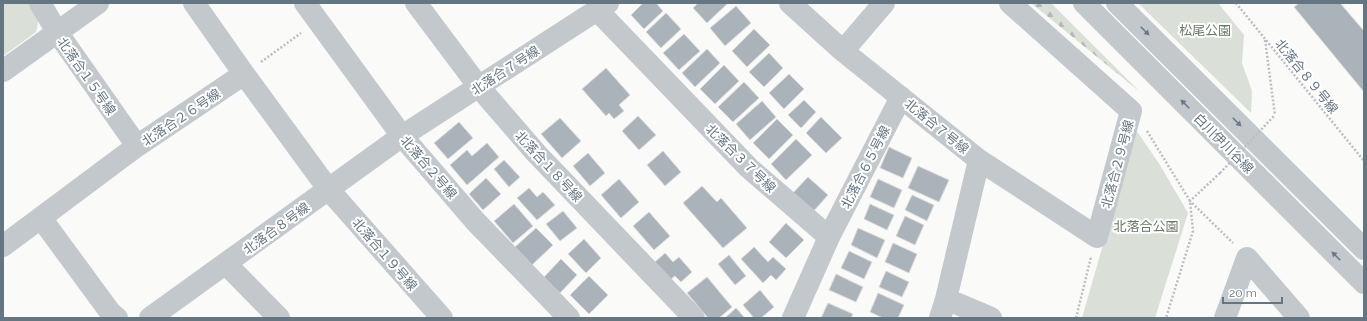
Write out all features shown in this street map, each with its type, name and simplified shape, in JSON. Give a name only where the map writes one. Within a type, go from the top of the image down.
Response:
[{"type":"street","name":"北落合１５号線","points":[[40,3],[57,32],[137,146]]},
{"type":"street","points":[[3,71],[98,3]]},
{"type":"street","points":[[194,3],[329,190]]},
{"type":"street","name":"北落合２号線","points":[[305,3],[402,136],[476,222],[569,318]]},
{"type":"street","name":"北落合１８号線","points":[[416,3],[479,87],[536,153],[694,318]]},
{"type":"street","name":"北落合７号線","points":[[790,3],[843,51],[979,160],[943,308]]},
{"type":"street","points":[[843,51],[884,3]]},
{"type":"street","name":"北落合２９号線","points":[[1010,3],[1131,110],[1097,237]]},
{"type":"street","name":"白川伊川谷線","points":[[1084,3],[1364,283]]},
{"type":"street","name":"白川伊川谷線","points":[[1117,3],[1364,249]]},
{"type":"street","name":"北落合７号線","points":[[402,136],[602,7]]},
{"type":"street","name":"北落合３７号線","points":[[602,7],[748,168],[829,237]]},
{"type":"street","name":"北落合２６号線","points":[[3,246],[137,146],[244,74]]},
{"type":"street","name":"北落合６５号線","points":[[829,237],[901,98]]},
{"type":"street","name":"北落合８号線","points":[[150,318],[402,136]]},
{"type":"street","points":[[979,160],[1097,237]]},
{"type":"street","name":"北落合１９号線","points":[[329,190],[442,318]]},
{"type":"street","points":[[41,218],[110,312],[117,318]]},
{"type":"street","points":[[793,318],[829,237]]},
{"type":"street","points":[[1225,318],[1247,258],[1299,318]]},
{"type":"street","points":[[226,264],[279,318]]},
{"type":"street","points":[[943,308],[990,318]]},
{"type":"path","name":"北落合８９号線","points":[[1236,3],[1364,161]]},
{"type":"path","points":[[244,74],[318,21]]},
{"type":"path","points":[[1190,201],[1220,173],[1274,115],[1265,40]]},
{"type":"path","points":[[1131,110],[1141,121],[1190,201],[1247,258]]},
{"type":"path","points":[[1166,318],[1193,231],[1190,201]]},
{"type":"path","points":[[1076,318],[1097,237]]},
{"type":"green space","points":[[3,3],[31,3],[39,18],[36,32],[3,56]]},
{"type":"green space","points":[[1031,3],[1051,3],[1140,92]]},
{"type":"green space","name":"松尾公園","points":[[1138,3],[1218,3],[1244,35],[1242,63],[1252,91],[1251,113]]},
{"type":"green space","name":"北落合公園","points":[[1136,130],[1160,165],[1188,213],[1155,318],[1082,318]]},
{"type":"building","points":[[643,3],[656,3],[663,11],[644,29],[631,15]]},
{"type":"building","points":[[698,3],[728,3],[707,23],[693,8]]},
{"type":"building","points":[[1299,3],[1340,3],[1364,31],[1364,92],[1294,7]]},
{"type":"building","points":[[736,6],[751,23],[725,46],[710,28]]},
{"type":"building","points":[[666,13],[681,29],[661,48],[646,32]]},
{"type":"building","points":[[754,29],[770,45],[747,67],[732,51]]},
{"type":"building","points":[[684,34],[700,51],[679,70],[663,53]]},
{"type":"building","points":[[707,49],[720,63],[695,87],[682,73]]},
{"type":"building","points":[[769,53],[783,68],[764,87],[749,72]]},
{"type":"building","points":[[724,65],[739,81],[715,104],[700,89]]},
{"type":"building","points":[[606,68],[630,95],[619,105],[624,111],[614,119],[609,113],[606,116],[582,89]]},
{"type":"building","points":[[789,74],[804,89],[784,109],[769,93]]},
{"type":"building","points":[[744,82],[759,98],[733,122],[718,107]]},
{"type":"building","points":[[804,100],[816,112],[801,128],[788,115]]},
{"type":"building","points":[[762,101],[776,117],[750,140],[736,124]]},
{"type":"building","points":[[638,116],[656,135],[639,150],[622,131]]},
{"type":"building","points":[[821,117],[842,138],[826,153],[806,133]]},
{"type":"building","points":[[560,118],[581,141],[562,158],[541,134]]},
{"type":"building","points":[[777,119],[793,135],[769,159],[753,143]]},
{"type":"building","points":[[459,122],[473,138],[448,159],[434,143]]},
{"type":"building","points":[[796,139],[812,155],[786,180],[771,164]]},
{"type":"building","points":[[487,143],[499,157],[467,185],[450,165],[467,150],[472,156]]},
{"type":"building","points":[[889,147],[912,158],[903,178],[880,168]]},
{"type":"building","points":[[663,151],[681,172],[665,186],[647,165]]},
{"type":"building","points":[[588,153],[605,173],[590,186],[573,166]]},
{"type":"building","points":[[504,160],[520,177],[509,187],[494,169]]},
{"type":"building","points":[[918,166],[949,180],[939,202],[908,188]]},
{"type":"building","points":[[808,177],[828,195],[811,214],[791,195]]},
{"type":"building","points":[[486,178],[501,194],[483,210],[469,194]]},
{"type":"building","points":[[619,179],[639,202],[621,218],[601,195]]},
{"type":"building","points":[[878,179],[902,190],[894,208],[870,197]]},
{"type":"building","points":[[702,186],[717,202],[721,198],[747,228],[723,248],[683,203]]},
{"type":"building","points":[[529,188],[537,197],[543,192],[555,205],[537,220],[517,198]]},
{"type":"building","points":[[912,195],[934,205],[927,221],[905,210]]},
{"type":"building","points":[[514,204],[533,226],[513,243],[494,221]]},
{"type":"building","points":[[870,204],[894,215],[887,230],[864,219]]},
{"type":"building","points":[[563,211],[577,228],[560,241],[546,224]]},
{"type":"building","points":[[649,212],[670,236],[654,250],[633,226]]},
{"type":"building","points":[[905,216],[924,225],[915,245],[896,236]]},
{"type":"building","points":[[786,223],[804,240],[786,258],[769,242]]},
{"type":"building","points":[[536,228],[553,245],[532,265],[515,247]]},
{"type":"building","points":[[858,228],[885,240],[877,258],[851,245]]},
{"type":"building","points":[[584,239],[601,258],[586,273],[568,254]]},
{"type":"building","points":[[893,243],[917,254],[909,273],[885,262]]},
{"type":"building","points":[[754,247],[768,262],[773,257],[786,269],[776,280],[771,275],[763,283],[741,259]]},
{"type":"building","points":[[849,251],[872,262],[864,279],[841,268]]},
{"type":"building","points":[[665,253],[673,262],[679,257],[692,272],[681,282],[675,276],[671,279],[655,262]]},
{"type":"building","points":[[729,255],[746,276],[735,285],[718,264]]},
{"type":"building","points":[[561,259],[577,275],[560,293],[544,277]]},
{"type":"building","points":[[886,271],[909,282],[902,297],[879,287]]},
{"type":"building","points":[[836,274],[863,287],[856,302],[829,290]]},
{"type":"building","points":[[589,276],[608,295],[589,314],[570,295]]},
{"type":"building","points":[[707,277],[732,307],[719,318],[708,318],[687,293]]},
{"type":"building","points":[[760,290],[774,307],[761,318],[754,318],[743,305]]},
{"type":"building","points":[[878,293],[904,305],[898,318],[883,318],[870,312]]},
{"type":"building","points":[[828,303],[853,314],[851,318],[821,318]]},
{"type":"building","points":[[736,308],[745,318],[725,318]]}]
